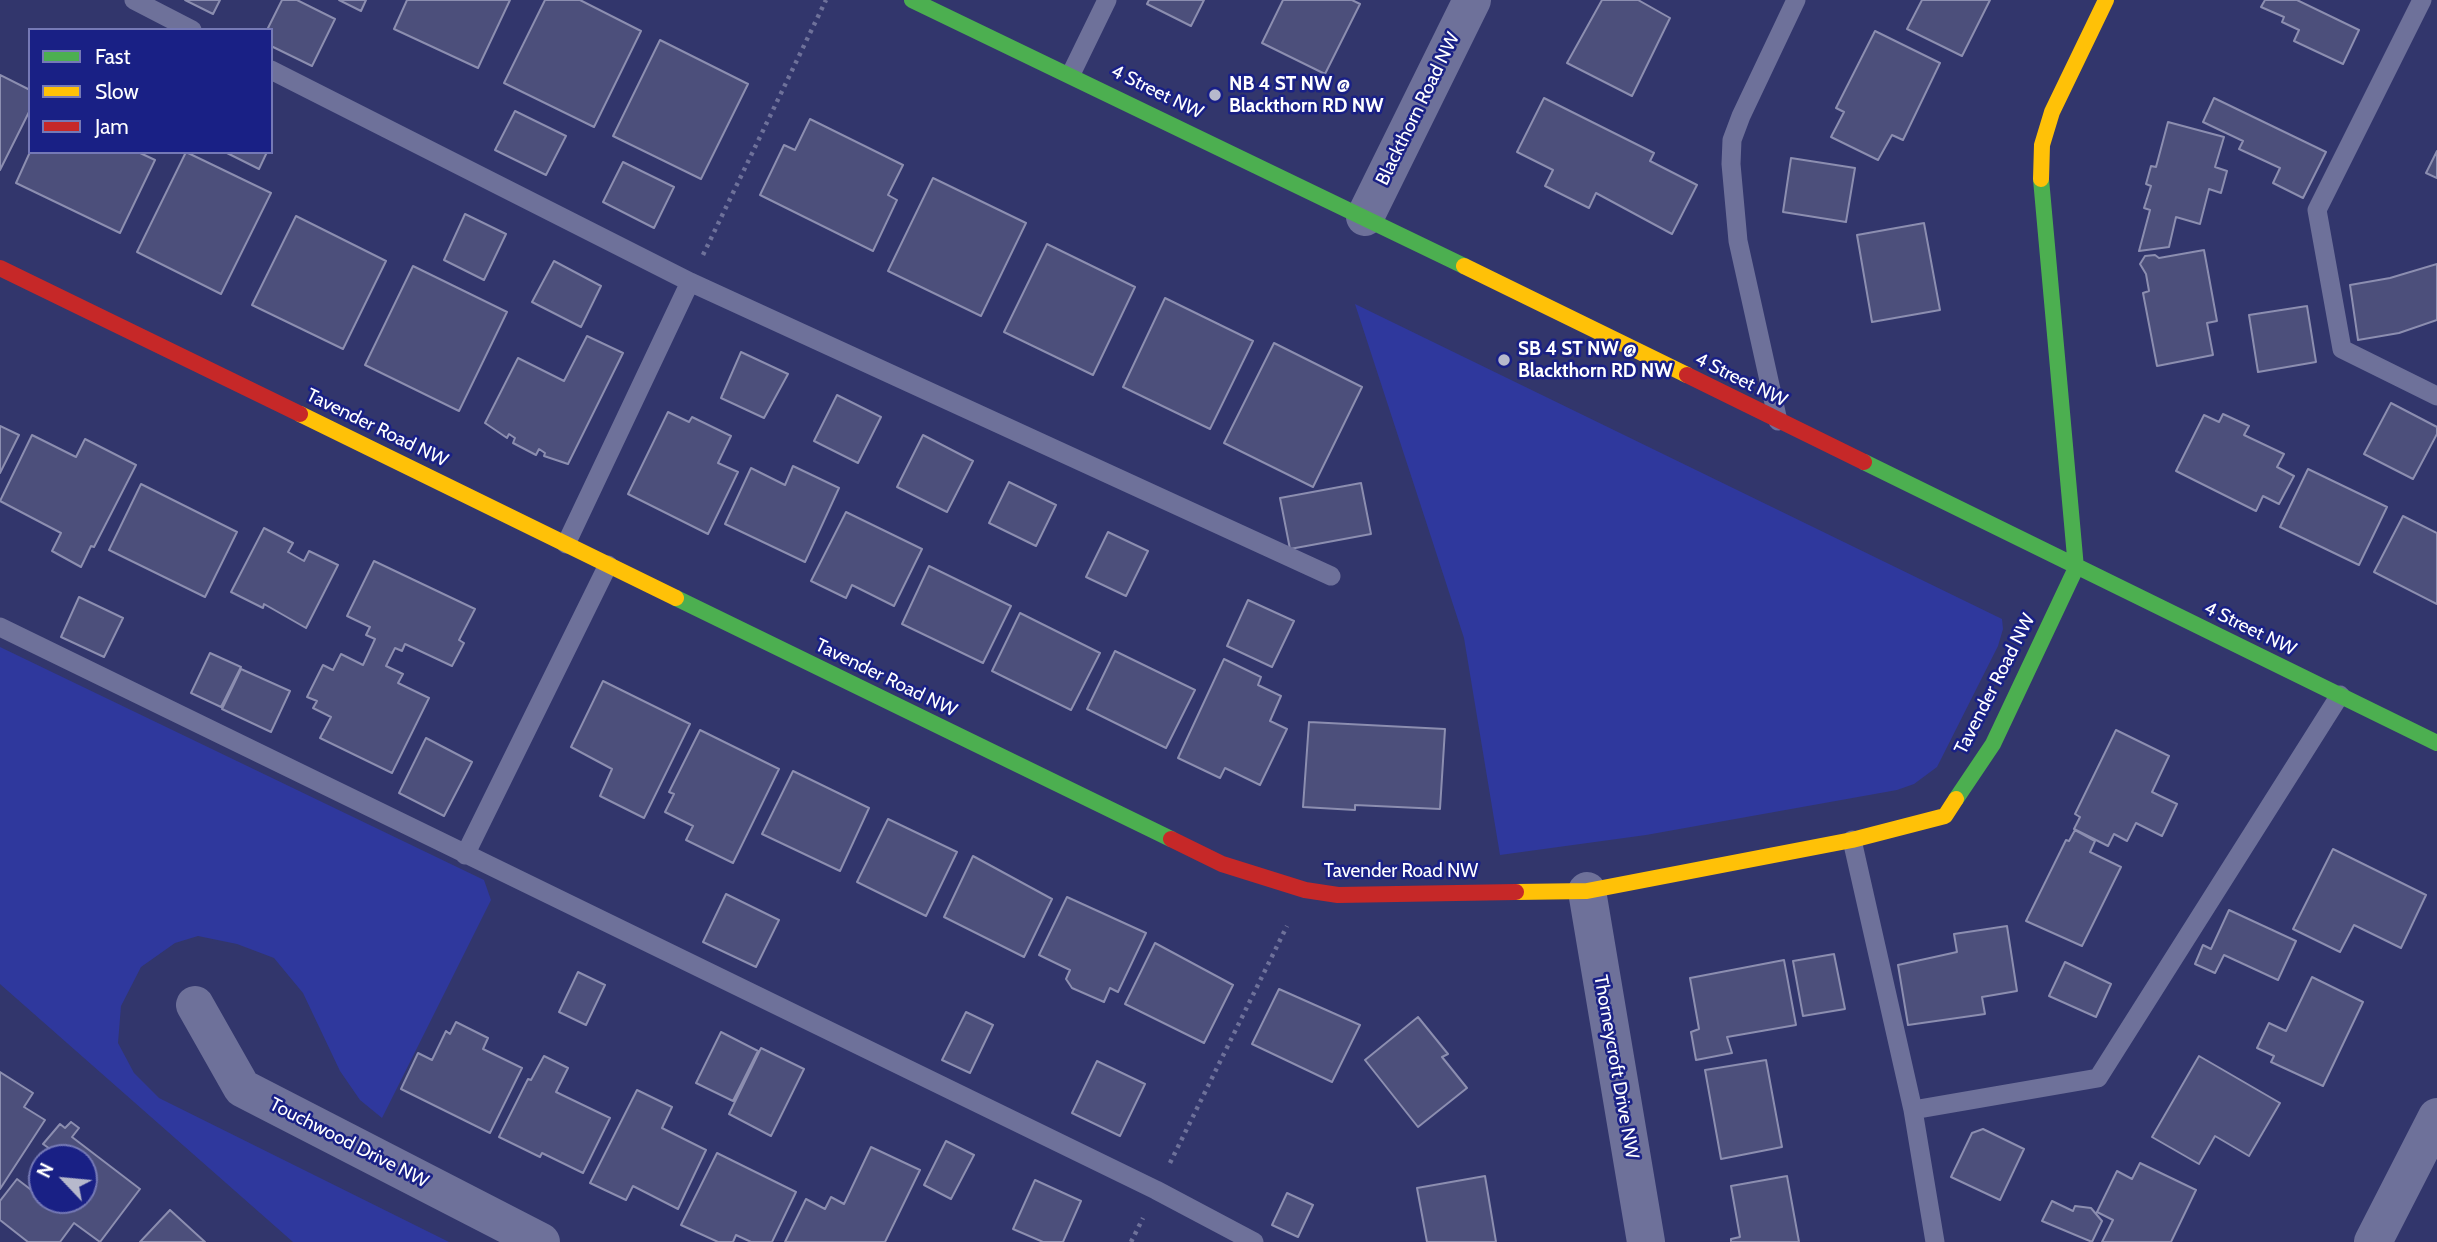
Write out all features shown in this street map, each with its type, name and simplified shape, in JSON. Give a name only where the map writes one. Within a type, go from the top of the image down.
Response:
[{"type":"street","name":"4 Street NW","points":[[912,0],[1365,217],[1778,422],[2437,743]]},
{"type":"street","name":"Blackthorn Road NW","points":[[1365,217],[1472,0]]},
{"type":"street","points":[[2076,568],[2065,479],[2048,241],[2041,192],[2042,145],[2052,112],[2106,0]]},
{"type":"street","name":"Tavender Road NW","points":[[0,268],[1222,864],[1305,890],[1338,895],[1587,891],[1852,840],[1945,816],[1993,744],[2076,568]]},
{"type":"street","name":"Thorneycroft Drive NW","points":[[1587,891],[1646,1242]]},
{"type":"street","name":"Touchwood Drive NW","points":[[195,1005],[242,1088],[541,1242]]},
{"type":"street","points":[[2373,1242],[2437,1117]]},
{"type":"lane","points":[[134,0],[188,28]]},
{"type":"lane","points":[[1071,74],[1107,0]]},
{"type":"lane","points":[[1778,422],[1738,241],[1731,164],[1732,140],[1796,0]]},
{"type":"lane","points":[[2422,0],[2317,210],[2342,349],[2437,396]]},
{"type":"lane","points":[[273,71],[690,282],[1331,576]]},
{"type":"lane","points":[[566,544],[690,282]]},
{"type":"lane","points":[[465,855],[608,565]]},
{"type":"lane","points":[[0,627],[1156,1189],[1254,1242]]},
{"type":"lane","points":[[1913,1110],[2098,1078],[2340,695]]},
{"type":"lane","points":[[1852,840],[1913,1110],[1935,1242]]},
{"type":"path","points":[[690,282],[826,0]]},
{"type":"path","points":[[1156,1189],[1305,890]]},
{"type":"shaded area","points":[[1355,304],[2002,619],[2003,629],[1998,646],[1937,767],[1914,784],[1897,790],[1646,835],[1500,855],[1464,638]]},
{"type":"shaded area","points":[[0,647],[484,880],[491,900],[382,1118],[360,1100],[340,1071],[303,993],[274,958],[237,944],[198,936],[175,943],[141,967],[121,1006],[118,1043],[134,1073],[159,1098],[449,1242],[293,1242],[0,984]]},
{"type":"building","points":[[185,0],[220,0],[213,14]]},
{"type":"building","points":[[282,0],[297,0],[335,19],[312,66],[273,47],[273,28],[268,28]]},
{"type":"building","points":[[339,0],[366,0],[361,11]]},
{"type":"building","points":[[407,0],[510,0],[478,68],[394,29]]},
{"type":"building","points":[[545,0],[580,0],[641,31],[594,127],[504,83]]},
{"type":"building","points":[[1149,0],[1204,0],[1191,26],[1147,4]]},
{"type":"building","points":[[1283,0],[1352,0],[1360,4],[1325,74],[1262,43]]},
{"type":"building","points":[[1602,0],[1638,0],[1670,18],[1632,96],[1567,63]]},
{"type":"building","points":[[1922,0],[1990,0],[1962,56],[1907,29]]},
{"type":"building","points":[[2265,0],[2297,0],[2359,30],[2343,64],[2294,41],[2299,30],[2282,22],[2284,17],[2261,7]]},
{"type":"building","points":[[1875,31],[1940,63],[1903,140],[1892,135],[1878,160],[1831,137],[1844,112],[1836,108]]},
{"type":"building","points":[[660,40],[748,84],[701,179],[613,136]]},
{"type":"building","points":[[0,75],[28,89],[28,114],[0,170]]},
{"type":"building","points":[[1544,98],[1654,153],[1650,161],[1697,185],[1672,234],[1596,193],[1589,208],[1545,186],[1553,170],[1517,152]]},
{"type":"building","points":[[2214,98],[2326,152],[2303,198],[2273,183],[2280,168],[2239,149],[2243,141],[2203,122]]},
{"type":"building","points":[[515,111],[566,136],[546,175],[495,150]]},
{"type":"building","points":[[810,119],[903,165],[888,195],[897,200],[873,251],[760,195],[784,145],[795,150]]},
{"type":"building","points":[[2168,122],[2224,137],[2215,167],[2227,171],[2221,193],[2209,189],[2200,224],[2176,217],[2169,247],[2139,251],[2150,210],[2144,208],[2151,186],[2146,184],[2151,166],[2156,167]]},
{"type":"building","points":[[2437,151],[2437,178],[2426,173]]},
{"type":"building","points":[[29,154],[142,154],[155,160],[120,233],[16,183]]},
{"type":"building","points":[[185,154],[190,154],[271,193],[221,294],[137,252]]},
{"type":"building","points":[[229,154],[266,154],[259,169]]},
{"type":"building","points":[[1791,158],[1855,168],[1846,222],[1783,212]]},
{"type":"building","points":[[623,162],[674,187],[654,228],[603,202]]},
{"type":"building","points":[[933,178],[1026,223],[981,316],[888,271]]},
{"type":"building","points":[[465,214],[506,234],[484,280],[444,260]]},
{"type":"building","points":[[296,216],[386,261],[343,349],[252,305]]},
{"type":"building","points":[[1924,223],[1940,310],[1872,322],[1857,235]]},
{"type":"building","points":[[1047,244],[1135,287],[1093,375],[1004,332]]},
{"type":"building","points":[[2204,250],[2217,321],[2207,323],[2213,355],[2157,366],[2143,293],[2149,291],[2146,274],[2140,264],[2145,256],[2155,255],[2159,258]]},
{"type":"building","points":[[554,261],[601,286],[581,327],[532,302]]},
{"type":"building","points":[[2437,264],[2437,320],[2399,333],[2358,340],[2350,285],[2390,278]]},
{"type":"building","points":[[413,266],[507,312],[459,411],[365,365]]},
{"type":"building","points":[[1165,298],[1253,341],[1210,429],[1123,387]]},
{"type":"building","points":[[2307,306],[2316,362],[2258,372],[2249,315]]},
{"type":"building","points":[[587,336],[623,353],[568,464],[544,456],[545,453],[539,449],[536,455],[513,443],[515,438],[509,434],[507,438],[485,423],[518,358],[564,381]]},
{"type":"building","points":[[1274,343],[1362,387],[1313,487],[1224,443]]},
{"type":"building","points":[[741,352],[788,374],[764,418],[721,398]]},
{"type":"building","points":[[837,395],[881,417],[858,463],[814,441]]},
{"type":"building","points":[[2391,403],[2437,427],[2437,434],[2413,479],[2364,454]]},
{"type":"building","points":[[668,412],[689,422],[692,417],[731,436],[718,463],[738,472],[708,534],[628,494]]},
{"type":"building","points":[[2223,414],[2249,426],[2244,435],[2284,454],[2277,467],[2294,476],[2279,504],[2263,496],[2256,511],[2176,471],[2204,415],[2219,422]]},
{"type":"building","points":[[0,426],[19,435],[0,473]]},
{"type":"building","points":[[32,435],[76,457],[85,439],[136,465],[81,567],[52,551],[61,533],[0,501]]},
{"type":"building","points":[[923,435],[973,461],[947,512],[897,487]]},
{"type":"building","points":[[793,466],[839,488],[805,562],[725,524],[751,468],[785,485]]},
{"type":"building","points":[[2308,469],[2387,507],[2359,565],[2280,527]]},
{"type":"building","points":[[1009,482],[1056,505],[1036,546],[989,523]]},
{"type":"building","points":[[1361,483],[1371,534],[1290,549],[1280,498]]},
{"type":"building","points":[[141,484],[237,532],[205,597],[109,550]]},
{"type":"building","points":[[846,512],[922,549],[894,606],[852,585],[846,598],[811,581]]},
{"type":"building","points":[[2403,516],[2437,533],[2437,604],[2374,572]]},
{"type":"building","points":[[264,528],[293,543],[288,552],[304,561],[309,551],[338,565],[306,628],[264,604],[263,608],[231,592]]},
{"type":"building","points":[[1108,532],[1148,551],[1126,596],[1086,577]]},
{"type":"building","points":[[374,561],[475,609],[459,640],[464,643],[452,666],[405,644],[402,651],[395,648],[386,666],[403,674],[398,683],[429,698],[392,773],[320,738],[331,717],[313,708],[317,701],[307,697],[323,665],[333,670],[341,654],[363,665],[375,639],[366,635],[370,627],[347,616]]},
{"type":"building","points":[[929,566],[1011,606],[983,663],[902,624]]},
{"type":"building","points":[[79,597],[123,618],[104,657],[61,637]]},
{"type":"building","points":[[1248,600],[1294,621],[1272,667],[1227,646]]},
{"type":"building","points":[[1020,613],[1100,653],[1071,710],[992,671]]},
{"type":"building","points":[[1115,651],[1195,690],[1166,748],[1087,709]]},
{"type":"building","points":[[210,653],[241,667],[221,707],[191,693]]},
{"type":"building","points":[[1224,659],[1261,677],[1258,685],[1281,696],[1270,721],[1287,729],[1260,785],[1225,768],[1220,778],[1178,758]]},
{"type":"building","points":[[241,669],[290,691],[271,732],[222,709]]},
{"type":"building","points":[[603,681],[690,724],[644,818],[600,796],[612,769],[571,747]]},
{"type":"building","points":[[1309,722],[1445,729],[1440,809],[1355,805],[1355,810],[1303,807]]},
{"type":"building","points":[[700,730],[779,769],[733,863],[686,840],[693,826],[665,812],[674,794],[669,792]]},
{"type":"building","points":[[2116,730],[2169,756],[2152,792],[2177,804],[2162,836],[2136,823],[2127,841],[2114,834],[2108,846],[2074,829],[2080,817],[2075,814]]},
{"type":"building","points":[[426,738],[472,762],[444,816],[399,793]]},
{"type":"building","points":[[793,771],[869,808],[840,871],[762,834]]},
{"type":"building","points":[[888,819],[957,852],[926,916],[857,882]]},
{"type":"building","points":[[2075,830],[2095,841],[2090,852],[2121,867],[2082,946],[2026,921],[2066,840],[2069,841]]},
{"type":"building","points":[[2333,849],[2426,895],[2401,948],[2354,925],[2340,952],[2293,929]]},
{"type":"building","points":[[973,856],[1052,899],[1024,957],[944,917]]},
{"type":"building","points":[[726,894],[779,920],[756,967],[703,942]]},
{"type":"building","points":[[1067,897],[1146,933],[1118,992],[1110,988],[1104,1002],[1072,988],[1066,979],[1070,970],[1039,955]]},
{"type":"building","points":[[2229,910],[2296,941],[2278,980],[2224,955],[2215,973],[2195,964],[2203,945],[2211,949]]},
{"type":"building","points":[[2007,926],[2017,991],[1982,997],[1985,1014],[1908,1025],[1898,965],[1957,952],[1954,934]]},
{"type":"building","points":[[1155,943],[1233,985],[1204,1043],[1125,1004]]},
{"type":"building","points":[[1834,954],[1845,1009],[1803,1016],[1793,961]]},
{"type":"building","points":[[1784,960],[1796,1025],[1727,1037],[1732,1053],[1696,1060],[1691,1032],[1699,1029],[1690,978]]},
{"type":"building","points":[[2065,962],[2111,984],[2096,1017],[2049,996]]},
{"type":"building","points":[[578,972],[605,985],[586,1025],[559,1012]]},
{"type":"building","points":[[2312,977],[2363,1002],[2323,1086],[2271,1062],[2274,1056],[2257,1048],[2269,1023],[2286,1031]]},
{"type":"building","points":[[1279,989],[1360,1025],[1332,1082],[1252,1044]]},
{"type":"building","points":[[966,1012],[993,1025],[970,1073],[942,1060]]},
{"type":"building","points":[[1418,1017],[1448,1054],[1442,1057],[1467,1088],[1418,1127],[1365,1060]]},
{"type":"building","points":[[456,1022],[488,1038],[483,1049],[522,1068],[490,1133],[401,1089],[418,1053],[432,1060],[446,1031],[450,1034]]},
{"type":"building","points":[[721,1032],[758,1051],[733,1101],[696,1083]]},
{"type":"building","points":[[761,1048],[804,1069],[771,1136],[729,1114]]},
{"type":"building","points":[[544,1056],[568,1068],[556,1092],[610,1118],[583,1173],[542,1153],[540,1157],[499,1137],[528,1079],[531,1080]]},
{"type":"building","points":[[2199,1056],[2280,1103],[2249,1156],[2215,1136],[2199,1164],[2152,1137]]},
{"type":"building","points":[[1766,1060],[1782,1147],[1721,1159],[1705,1070]]},
{"type":"building","points":[[1097,1061],[1145,1084],[1120,1136],[1072,1113]]},
{"type":"building","points":[[0,1072],[33,1093],[24,1107],[45,1120],[0,1189]]},
{"type":"building","points":[[637,1090],[672,1107],[662,1128],[706,1150],[678,1209],[633,1186],[626,1200],[590,1183]]},
{"type":"building","points":[[71,1122],[79,1128],[72,1137],[81,1144],[43,1144],[60,1124],[65,1128]]},
{"type":"building","points":[[1983,1129],[2024,1149],[2000,1200],[1951,1177],[1972,1133]]},
{"type":"building","points":[[946,1141],[974,1155],[951,1199],[924,1185]]},
{"type":"building","points":[[871,1147],[920,1170],[885,1242],[785,1242],[806,1199],[825,1209],[831,1197],[844,1204]]},
{"type":"building","points":[[717,1153],[796,1192],[772,1242],[751,1242],[736,1235],[733,1242],[718,1242],[681,1225]]},
{"type":"building","points":[[98,1157],[140,1189],[100,1242],[74,1223],[60,1242],[28,1242],[0,1220],[0,1201],[17,1179],[28,1187],[28,1214],[98,1214]]},
{"type":"building","points":[[2140,1163],[2196,1190],[2171,1242],[2102,1242],[2113,1220],[2097,1212],[2117,1171],[2132,1179]]},
{"type":"building","points":[[1485,1176],[1496,1242],[1427,1242],[1417,1188]]},
{"type":"building","points":[[1787,1176],[1799,1242],[1731,1242],[1731,1239],[1740,1237],[1731,1186]]},
{"type":"building","points":[[1035,1180],[1081,1201],[1063,1242],[1043,1242],[1013,1229]]},
{"type":"building","points":[[1287,1193],[1313,1205],[1298,1237],[1272,1225]]},
{"type":"building","points":[[2052,1201],[2073,1211],[2075,1206],[2091,1208],[2102,1221],[2092,1242],[2042,1221]]},
{"type":"building","points":[[170,1210],[205,1242],[140,1242]]},
{"type":"traffic: fast","points":[[912,0],[1464,266]]},
{"type":"traffic: fast","points":[[1956,799],[1993,744],[2076,568],[2041,179]]},
{"type":"traffic: fast","points":[[1864,462],[2437,743]]},
{"type":"traffic: fast","points":[[676,598],[1171,839]]},
{"type":"traffic: slow","points":[[2041,179],[2042,145],[2052,112],[2106,0]]},
{"type":"traffic: slow","points":[[1464,266],[1687,375]]},
{"type":"traffic: slow","points":[[300,414],[676,598]]},
{"type":"traffic: slow","points":[[1516,892],[1587,891],[1852,840],[1945,816],[1956,799]]},
{"type":"traffic: jam","points":[[0,268],[300,414]]},
{"type":"traffic: jam","points":[[1687,375],[1864,462]]},
{"type":"traffic: jam","points":[[1171,839],[1222,864],[1305,890],[1338,895],[1516,892]]},
{"type":"place","name":"NB 4 ST NW @ Blackthorn RD NW","points":[[1215,95]]},
{"type":"place","name":"SB 4 ST NW @ Blackthorn RD NW","points":[[1504,360]]}]
